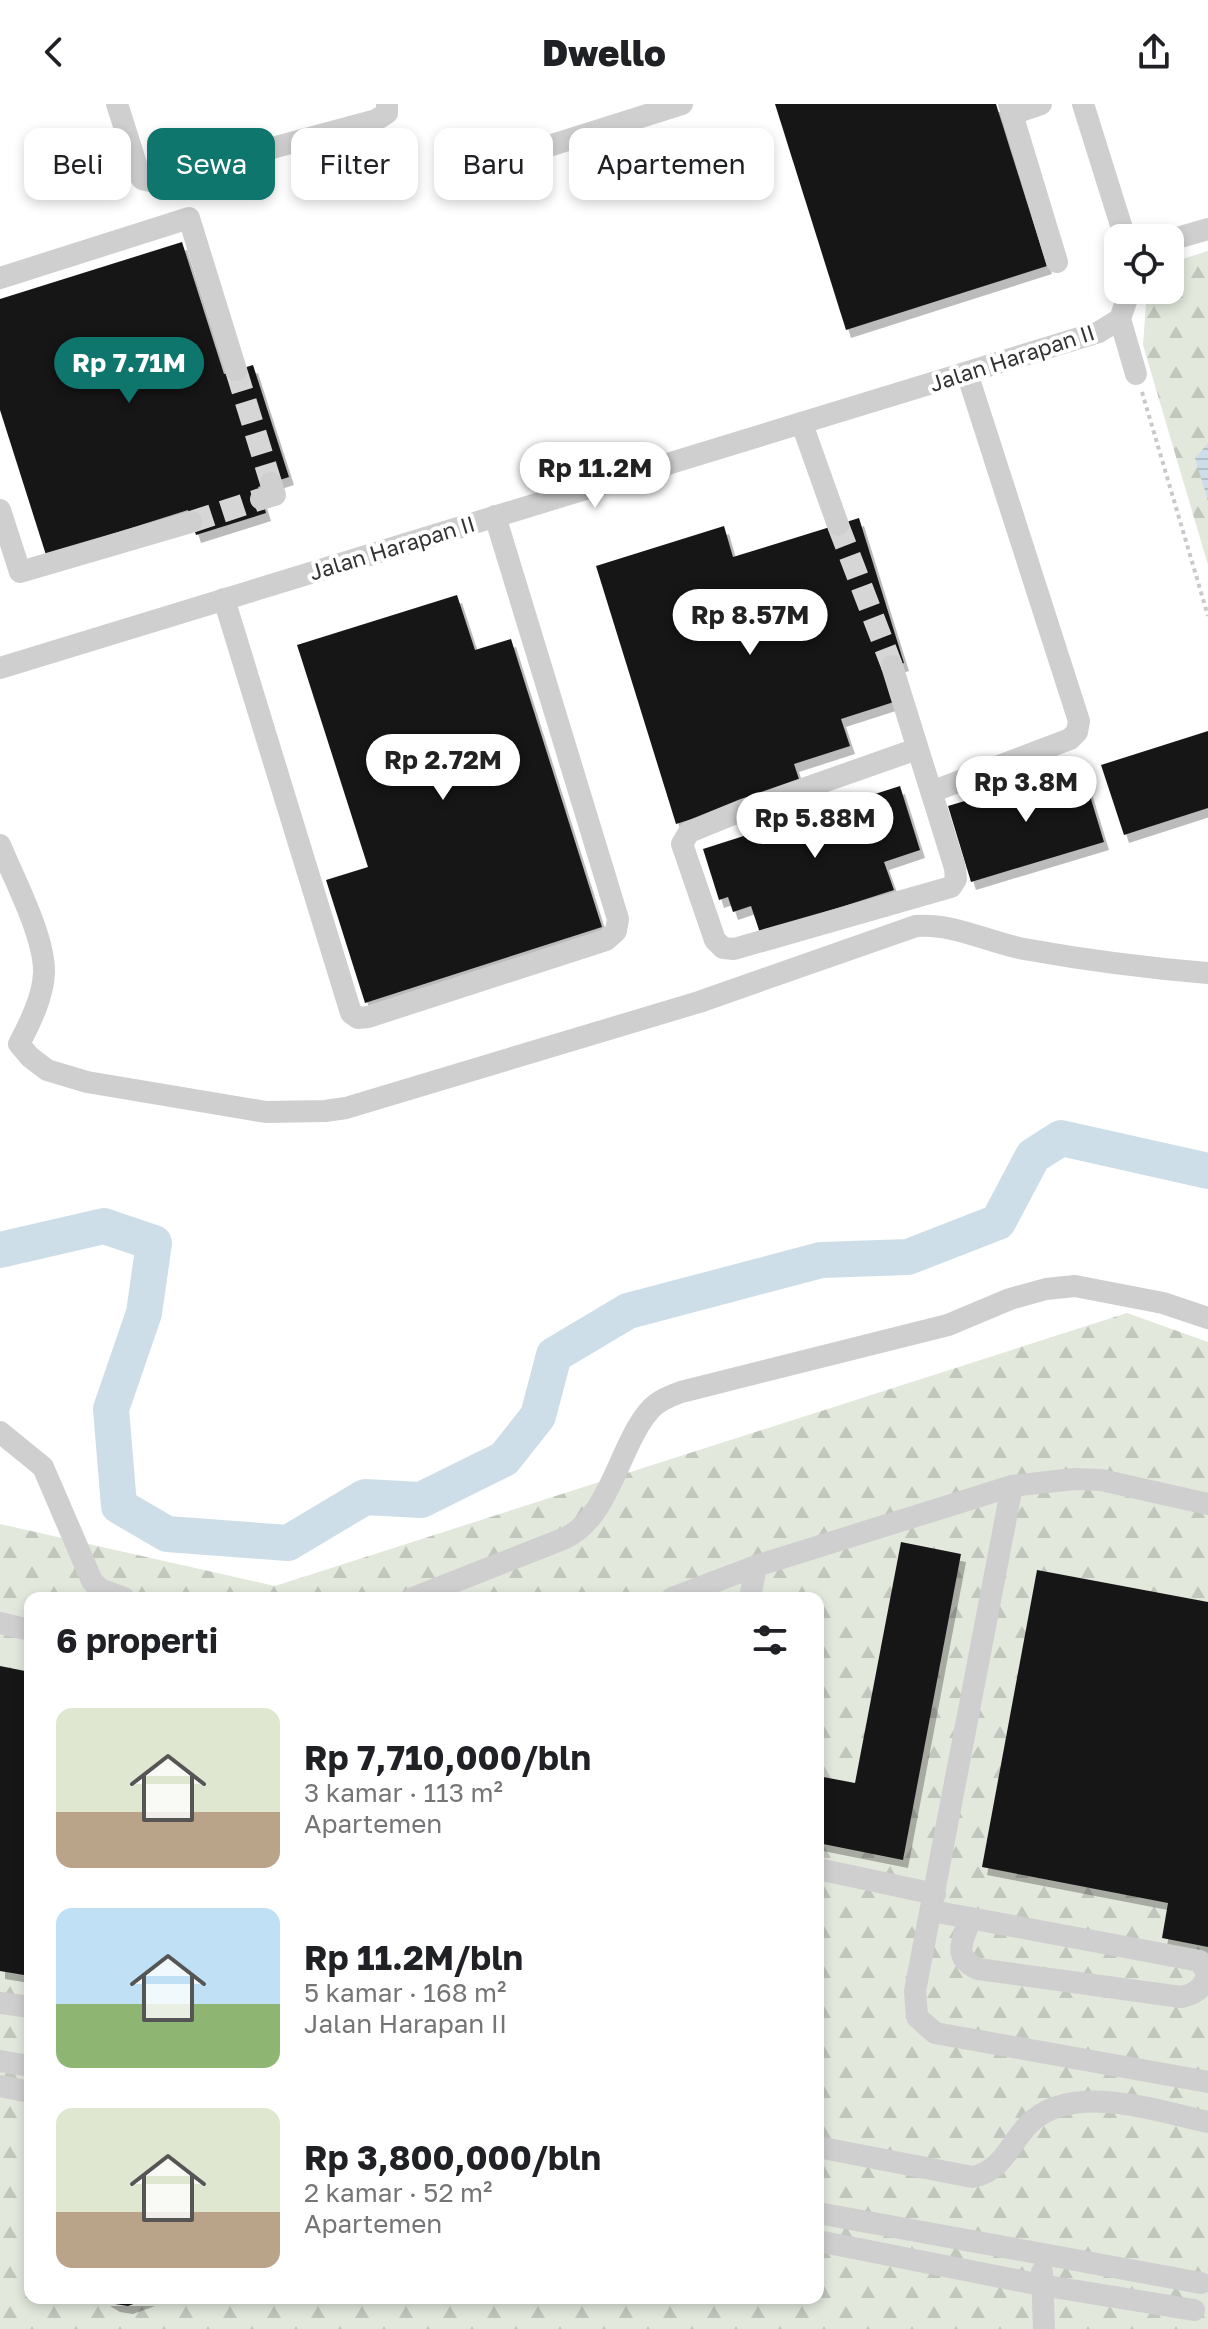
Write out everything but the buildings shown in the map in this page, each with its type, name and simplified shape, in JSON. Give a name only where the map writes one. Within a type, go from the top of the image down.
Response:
[{"type":"street","points":[[117,104],[140,176],[150,181],[376,120],[387,113],[387,104]]},
{"type":"street","points":[[553,145],[682,104]]},
{"type":"street","points":[[1041,104],[1010,109],[1057,262]]},
{"type":"street","points":[[1083,104],[1121,224]]},
{"type":"street","points":[[0,278],[189,218],[236,370]]},
{"type":"street","points":[[1184,236],[1208,229]]},
{"type":"street","name":"Jalan Harapan II","points":[[0,668],[1099,332],[1120,319],[1125,304]]},
{"type":"street","points":[[1120,319],[1136,374]]},
{"type":"street","points":[[932,788],[939,789],[1070,739],[1077,732],[1079,721],[967,373]]},
{"type":"street","points":[[802,424],[838,525]]},
{"type":"street","points":[[0,510],[20,572],[191,522]]},
{"type":"street","points":[[224,599],[351,1013],[358,1018],[368,1017],[606,940],[616,931],[618,919],[495,516]]},
{"type":"street","points":[[892,666],[955,868],[956,879],[951,887],[734,949],[723,948],[715,940],[682,844],[689,832],[917,749]]},
{"type":"street","points":[[0,845],[30,916],[43,962],[41,989],[30,1021],[10,1049],[30,1057],[47,1070],[87,1082],[266,1112],[346,1108],[699,1002],[916,926],[952,928],[1020,948],[1142,968],[1208,973]]},
{"type":"street","points":[[428,1592],[574,1535],[595,1510],[648,1411],[667,1397],[681,1392],[948,1325],[1010,1299],[1046,1289],[1075,1286],[1163,1303],[1208,1318]]},
{"type":"street","points":[[0,1432],[43,1467],[92,1581],[108,1592]]},
{"type":"street","points":[[688,1592],[756,1566],[1012,1486],[1074,1479],[1101,1480],[1208,1504]]},
{"type":"street","points":[[1012,1486],[915,1991],[917,2017],[935,2033],[1208,2082]]},
{"type":"street","points":[[751,1592],[756,1566]]},
{"type":"street","points":[[0,1623],[24,1629]]},
{"type":"street","points":[[824,1871],[934,1902],[971,1918],[1200,1961],[1208,1975],[1194,1994],[1181,1997],[978,1969],[967,1964],[962,1957],[961,1945],[971,1918]]},
{"type":"street","points":[[0,2003],[24,2006]]},
{"type":"street","points":[[0,2061],[24,2065]]},
{"type":"street","points":[[0,2086],[24,2091]]},
{"type":"street","points":[[824,2148],[972,2177],[984,2175],[995,2168],[1029,2124],[1048,2109],[1107,2101],[1208,2122]]},
{"type":"street","points":[[824,2214],[1043,2255],[1205,2279],[1196,2319],[824,2242]]},
{"type":"street","points":[[1043,2255],[1041,2285],[1044,2329]]},
{"type":"path","points":[[1136,374],[1208,616]]},
{"type":"green space","points":[[1208,251],[1208,565],[1143,345],[1146,304],[1184,304],[1184,259]]},
{"type":"green space","points":[[1127,1313],[1208,1342],[1208,2329],[0,2329],[0,1524],[275,1586]]},
{"type":"shaded area","points":[[1208,443],[1208,501],[1195,458]]},
{"type":"waterway","points":[[0,1250],[104,1226],[154,1243],[144,1313],[111,1409],[119,1506],[167,1534],[288,1543],[365,1497],[421,1500],[504,1459],[538,1416],[554,1355],[628,1311],[821,1260],[908,1257],[998,1222],[1033,1156],[1061,1138],[1208,1171]]},
{"type":"tunnel","points":[[236,370],[271,483]]},
{"type":"tunnel","points":[[191,522],[261,499]]},
{"type":"tunnel","points":[[838,525],[892,666]]}]
